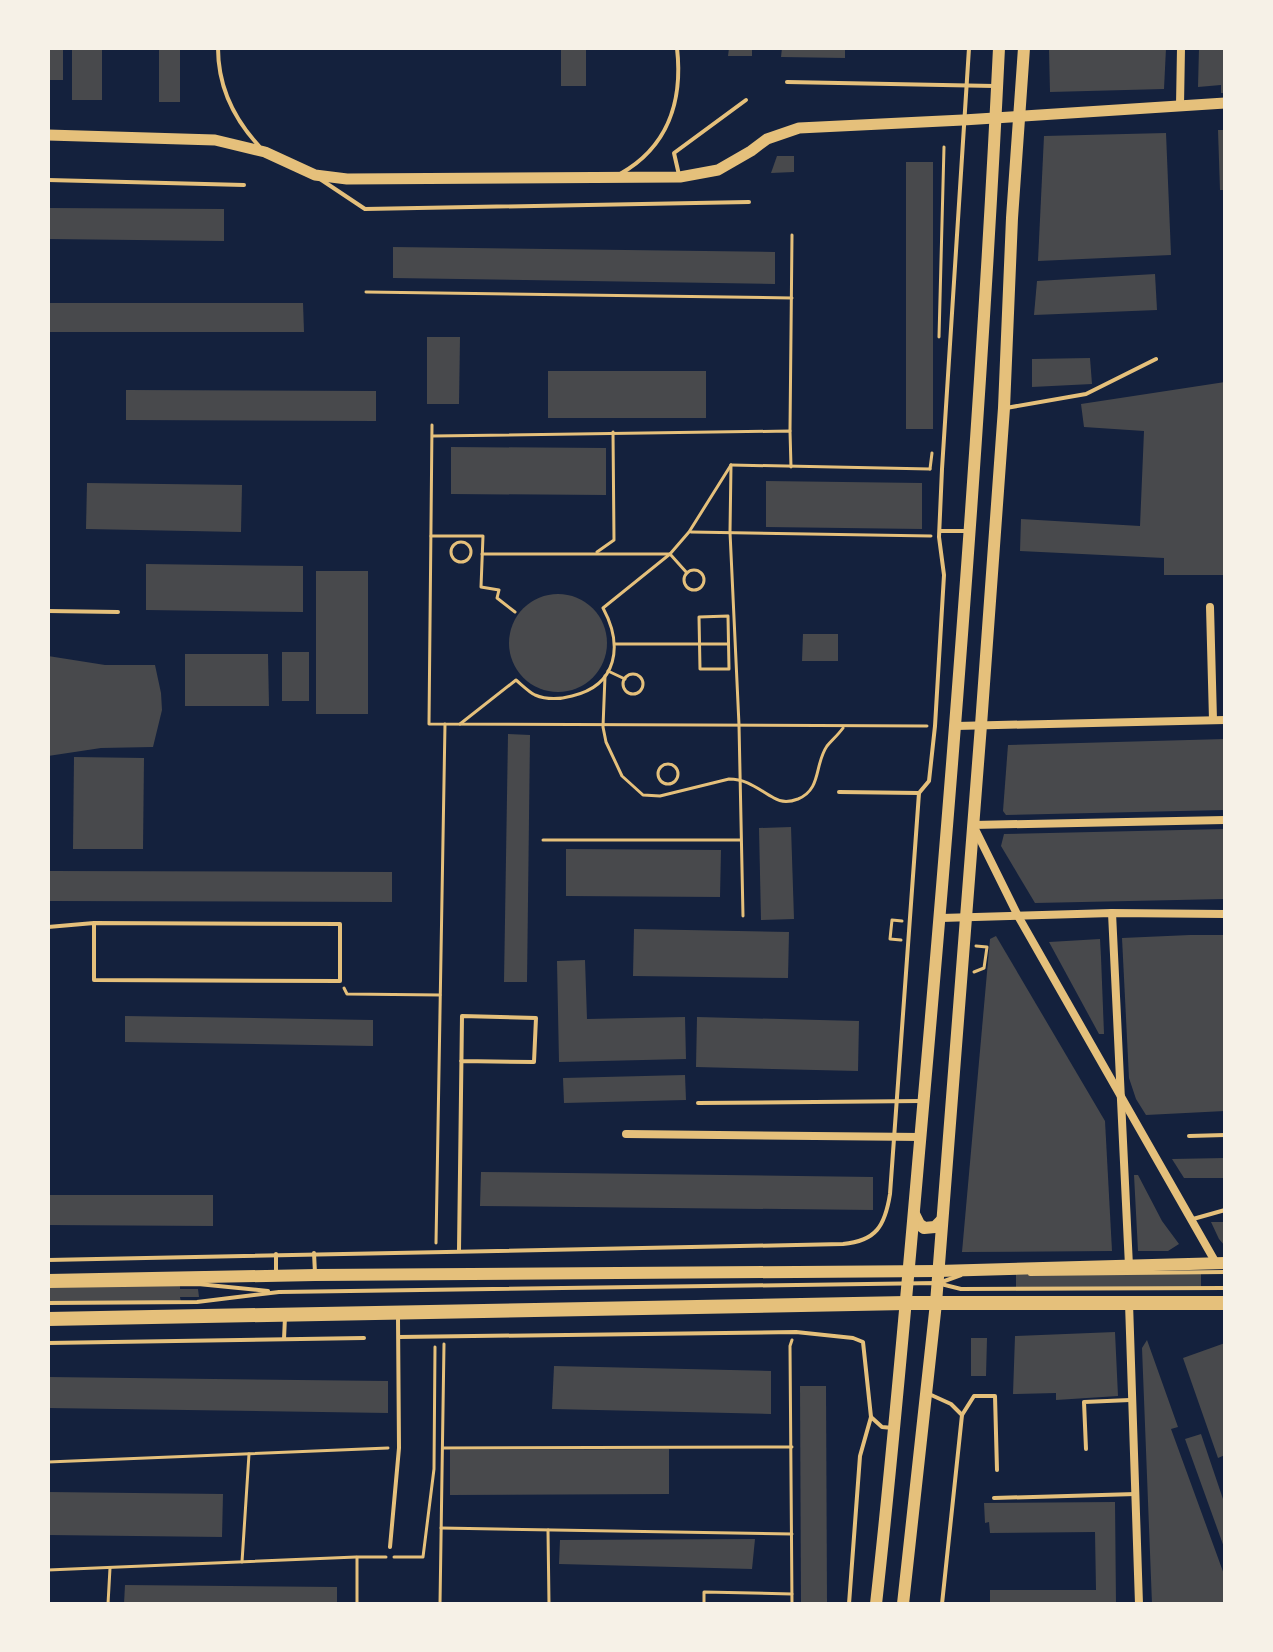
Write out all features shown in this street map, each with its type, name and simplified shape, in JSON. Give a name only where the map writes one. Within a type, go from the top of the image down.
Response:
[{"type":"main road","points":[[876,1604],[896,1428],[941,918],[971,531],[999,48]]},
{"type":"main road","points":[[903,1604],[936,1303],[981,725],[1004,408],[1024,48]]},
{"type":"main road","points":[[914,1214],[924,1228],[935,1227],[941,1221]]},
{"type":"main road","points":[[48,1280],[315,1275],[908,1278],[1129,1266],[1222,1266]]},
{"type":"main road","points":[[48,1319],[906,1303],[1225,1303]]},
{"type":"street","points":[[1180,105],[1181,48]]},
{"type":"street","points":[[48,135],[215,140],[265,152],[315,175],[347,179],[610,179],[680,177],[718,170],[787,130],[1225,103]]},
{"type":"street","points":[[1210,607],[1213,720]]},
{"type":"street","points":[[956,726],[1225,720]]},
{"type":"street","points":[[1222,1266],[1120,1098],[1018,916],[973,825],[1225,820]]},
{"type":"street","points":[[941,918],[1112,913],[1225,914]]},
{"type":"street","points":[[1112,913],[1129,1266]]},
{"type":"street","points":[[626,1134],[921,1137]]},
{"type":"street","points":[[1129,1303],[1139,1604]]},
{"type":"lane","points":[[218,48],[220,76],[234,114],[265,152]]},
{"type":"lane","points":[[610,179],[648,155],[667,123],[678,91],[677,48]]},
{"type":"lane","points":[[48,1260],[859,1243],[873,1236],[887,1210],[919,793],[929,781],[935,726],[944,575],[939,534],[942,469],[969,48]]},
{"type":"lane","points":[[787,82],[997,86]]},
{"type":"lane","points":[[680,177],[674,153],[746,100]]},
{"type":"lane","points":[[315,175],[365,209],[749,202]]},
{"type":"lane","points":[[48,180],[244,185]]},
{"type":"lane","points":[[1004,408],[1086,394],[1156,359]]},
{"type":"lane","points":[[939,534],[971,531]]},
{"type":"lane","points":[[48,611],[118,612]]},
{"type":"lane","points":[[839,792],[919,793]]},
{"type":"lane","points":[[48,927],[94,923],[340,924],[340,981],[94,980],[94,923]]},
{"type":"lane","points":[[459,1250],[461,1061],[462,1016],[536,1018],[534,1062],[461,1061]]},
{"type":"lane","points":[[698,1103],[924,1101]]},
{"type":"lane","points":[[1189,1136],[1225,1135]]},
{"type":"lane","points":[[1191,1219],[1225,1210]]},
{"type":"lane","points":[[314,1253],[315,1275]]},
{"type":"lane","points":[[276,1254],[276,1276]]},
{"type":"lane","points":[[937,1277],[1222,1266]]},
{"type":"lane","points":[[937,1277],[961,1289],[1225,1288]]},
{"type":"lane","points":[[48,1303],[197,1302],[279,1292],[908,1278]]},
{"type":"lane","points":[[48,1286],[198,1284],[279,1292]]},
{"type":"lane","points":[[390,1547],[399,1448],[398,1313]]},
{"type":"lane","points":[[284,1339],[285,1315]]},
{"type":"lane","points":[[399,1337],[796,1332],[853,1338],[863,1342],[871,1417],[860,1456],[849,1604]]},
{"type":"lane","points":[[48,1343],[364,1338]]},
{"type":"lane","points":[[926,1393],[951,1404],[962,1415]]},
{"type":"lane","points":[[942,1604],[962,1415],[974,1396],[995,1396],[997,1470]]},
{"type":"lane","points":[[1086,1449],[1084,1402],[1133,1399]]},
{"type":"lane","points":[[871,1417],[882,1427],[896,1428]]},
{"type":"lane","points":[[994,1498],[1136,1494]]},
{"type":"path","points":[[939,348],[944,147]]},
{"type":"path","points":[[791,467],[792,235]]},
{"type":"path","points":[[366,292],[792,298]]},
{"type":"path","points":[[432,425],[429,724],[935,726]]},
{"type":"path","points":[[432,436],[790,431]]},
{"type":"path","points":[[596,552],[614,540],[613,432]]},
{"type":"path","points":[[930,469],[933,439]]},
{"type":"path","points":[[731,465],[942,469]]},
{"type":"path","points":[[460,724],[516,680],[535,695],[563,699],[594,689],[608,671],[615,644],[610,620],[603,608],[670,554],[689,532],[731,465]]},
{"type":"path","points":[[731,465],[730,532],[739,725],[743,916]]},
{"type":"path","points":[[689,532],[939,534]]},
{"type":"path","points":[[431,536],[483,536],[481,587],[499,590],[497,598],[515,612]]},
{"type":"path","points":[[461,536],[461,541]]},
{"type":"path","points":[[461,541],[469,546],[471,552],[463,562],[456,560],[452,553],[453,547],[461,541]]},
{"type":"path","points":[[482,554],[670,554],[687,573]]},
{"type":"path","points":[[696,570],[701,574],[703,584],[698,589],[686,587],[684,581],[687,573],[696,570]]},
{"type":"path","points":[[728,616],[729,644],[729,669],[700,669],[699,617],[728,616]]},
{"type":"path","points":[[615,644],[736,644]]},
{"type":"path","points":[[608,671],[625,679]]},
{"type":"path","points":[[632,674],[639,676],[643,687],[638,693],[628,692],[624,688],[625,679],[632,674]]},
{"type":"path","points":[[605,676],[603,725],[606,742],[622,776],[643,795],[673,793],[739,779],[777,801],[791,802],[807,795],[813,788],[827,746],[844,726]]},
{"type":"path","points":[[437,1168],[445,724]]},
{"type":"path","points":[[664,764],[674,765],[678,770],[676,780],[670,783],[663,782],[658,774],[664,764]]},
{"type":"path","points":[[670,783],[673,793]]},
{"type":"path","points":[[543,840],[741,840]]},
{"type":"path","points":[[890,939],[892,920],[909,921]]},
{"type":"path","points":[[959,979],[984,968],[987,947]]},
{"type":"path","points":[[340,981],[347,994],[440,995]]},
{"type":"path","points":[[792,1604],[790,1346],[796,1332]]},
{"type":"path","points":[[440,1604],[443,1336]]},
{"type":"path","points":[[443,1448],[792,1447]]},
{"type":"path","points":[[48,1462],[399,1448]]},
{"type":"path","points":[[242,1562],[249,1454]]},
{"type":"path","points":[[441,1528],[792,1534]]},
{"type":"path","points":[[548,1530],[549,1604]]},
{"type":"path","points":[[48,1570],[357,1557]]},
{"type":"path","points":[[108,1604],[110,1567]]},
{"type":"path","points":[[704,1604],[704,1592],[792,1594]]},
{"type":"building","points":[[48,48],[63,48],[63,80],[48,80]]},
{"type":"building","points":[[72,48],[102,48],[102,100],[72,100]]},
{"type":"building","points":[[159,48],[180,48],[180,102],[159,102]]},
{"type":"building","points":[[561,48],[586,48],[586,86],[561,86]]},
{"type":"building","points":[[729,48],[752,48],[752,56],[728,56]]},
{"type":"building","points":[[782,48],[845,48],[845,58],[781,57]]},
{"type":"building","points":[[1049,48],[1166,48],[1164,89],[1050,92]]},
{"type":"building","points":[[1199,48],[1225,48],[1225,93],[1221,93],[1221,85],[1198,87]]},
{"type":"building","points":[[1218,130],[1225,130],[1225,190],[1220,190]]},
{"type":"building","points":[[1166,133],[1171,255],[1038,261],[1044,136]]},
{"type":"building","points":[[777,156],[794,156],[794,172],[771,173]]},
{"type":"building","points":[[906,162],[933,162],[933,429],[906,429]]},
{"type":"building","points":[[48,208],[224,209],[224,241],[48,239]]},
{"type":"building","points":[[393,247],[775,252],[775,284],[393,278]]},
{"type":"building","points":[[1155,274],[1157,310],[1034,315],[1037,281]]},
{"type":"building","points":[[50,303],[303,303],[304,332],[50,332]]},
{"type":"building","points":[[427,337],[460,337],[459,404],[427,404]]},
{"type":"building","points":[[1090,358],[1092,384],[1032,387],[1032,359]]},
{"type":"building","points":[[548,371],[706,371],[706,418],[548,418]]},
{"type":"building","points":[[1225,382],[1225,575],[1164,575],[1164,558],[1020,551],[1021,519],[1140,526],[1144,431],[1084,427],[1081,404]]},
{"type":"building","points":[[126,390],[376,391],[376,421],[126,420]]},
{"type":"building","points":[[451,447],[606,448],[606,495],[451,494]]},
{"type":"building","points":[[766,481],[922,483],[922,529],[766,527]]},
{"type":"building","points":[[87,483],[242,485],[241,532],[86,529]]},
{"type":"building","points":[[146,564],[303,566],[303,612],[146,610]]},
{"type":"building","points":[[316,571],[368,571],[368,714],[316,714]]},
{"type":"building","points":[[558,594],[577,598],[593,608],[603,624],[607,643],[603,662],[593,678],[577,688],[558,692],[539,688],[523,678],[513,662],[509,643],[513,624],[523,608],[539,598]]},
{"type":"building","points":[[803,634],[838,634],[838,661],[802,661]]},
{"type":"building","points":[[282,652],[309,652],[309,701],[282,701]]},
{"type":"building","points":[[185,654],[268,654],[269,706],[185,706]]},
{"type":"building","points":[[48,656],[105,665],[155,665],[162,710],[153,747],[101,748],[48,756]]},
{"type":"building","points":[[508,734],[530,735],[527,982],[504,982]]},
{"type":"building","points":[[1225,739],[1225,810],[1006,815],[1003,811],[1008,745]]},
{"type":"building","points":[[74,757],[144,758],[143,849],[73,849]]},
{"type":"building","points":[[791,827],[794,919],[761,920],[759,828]]},
{"type":"building","points":[[1225,829],[1225,899],[1035,903],[1001,846],[1004,834]]},
{"type":"building","points":[[566,849],[721,850],[720,897],[566,896]]},
{"type":"building","points":[[48,871],[392,872],[392,902],[48,901]]},
{"type":"building","points":[[634,929],[789,932],[788,978],[633,976]]},
{"type":"building","points":[[1225,935],[1225,1111],[1146,1115],[1136,1099],[1129,1078],[1122,938]]},
{"type":"building","points":[[996,936],[1105,1121],[1112,1251],[962,1252],[990,939]]},
{"type":"building","points":[[1100,939],[1104,1034],[1099,1034],[1049,942]]},
{"type":"building","points":[[585,960],[587,1019],[685,1017],[686,1059],[559,1062],[557,961]]},
{"type":"building","points":[[125,1016],[373,1020],[373,1046],[125,1042]]},
{"type":"building","points":[[697,1017],[859,1021],[858,1071],[696,1067]]},
{"type":"building","points":[[685,1075],[686,1100],[564,1103],[563,1078]]},
{"type":"building","points":[[1225,1158],[1225,1178],[1184,1178],[1172,1159]]},
{"type":"building","points":[[481,1172],[873,1177],[873,1210],[480,1206]]},
{"type":"building","points":[[1134,1175],[1138,1175],[1162,1221],[1179,1244],[1168,1251],[1138,1251]]},
{"type":"building","points":[[48,1195],[213,1195],[213,1226],[48,1225]]},
{"type":"building","points":[[1211,1222],[1225,1222],[1225,1246],[1219,1239]]},
{"type":"building","points":[[1201,1271],[1201,1288],[1016,1291],[1016,1273]]},
{"type":"building","points":[[180,1284],[180,1289],[198,1289],[199,1297],[180,1297],[181,1302],[48,1304],[48,1286]]},
{"type":"building","points":[[1115,1332],[1118,1396],[1056,1400],[1056,1393],[1013,1394],[1015,1336]]},
{"type":"building","points":[[971,1338],[987,1338],[986,1376],[971,1376]]},
{"type":"building","points":[[1147,1340],[1178,1427],[1171,1429],[1225,1577],[1225,1604],[1152,1604],[1142,1348]]},
{"type":"building","points":[[1225,1343],[1225,1455],[1218,1458],[1183,1358]]},
{"type":"building","points":[[554,1366],[771,1371],[771,1414],[552,1409]]},
{"type":"building","points":[[48,1377],[388,1381],[388,1413],[48,1408]]},
{"type":"building","points":[[800,1386],[826,1386],[827,1604],[801,1604]]},
{"type":"building","points":[[1201,1434],[1225,1505],[1225,1550],[1185,1439]]},
{"type":"building","points":[[669,1449],[669,1494],[450,1495],[450,1450]]},
{"type":"building","points":[[48,1492],[223,1494],[222,1537],[48,1535]]},
{"type":"building","points":[[1115,1502],[1116,1604],[990,1604],[990,1590],[1096,1590],[1095,1532],[990,1533],[989,1522],[985,1523],[984,1503]]},
{"type":"building","points":[[755,1539],[752,1569],[559,1564],[560,1540]]},
{"type":"building","points":[[125,1585],[337,1587],[337,1604],[124,1604]]}]
